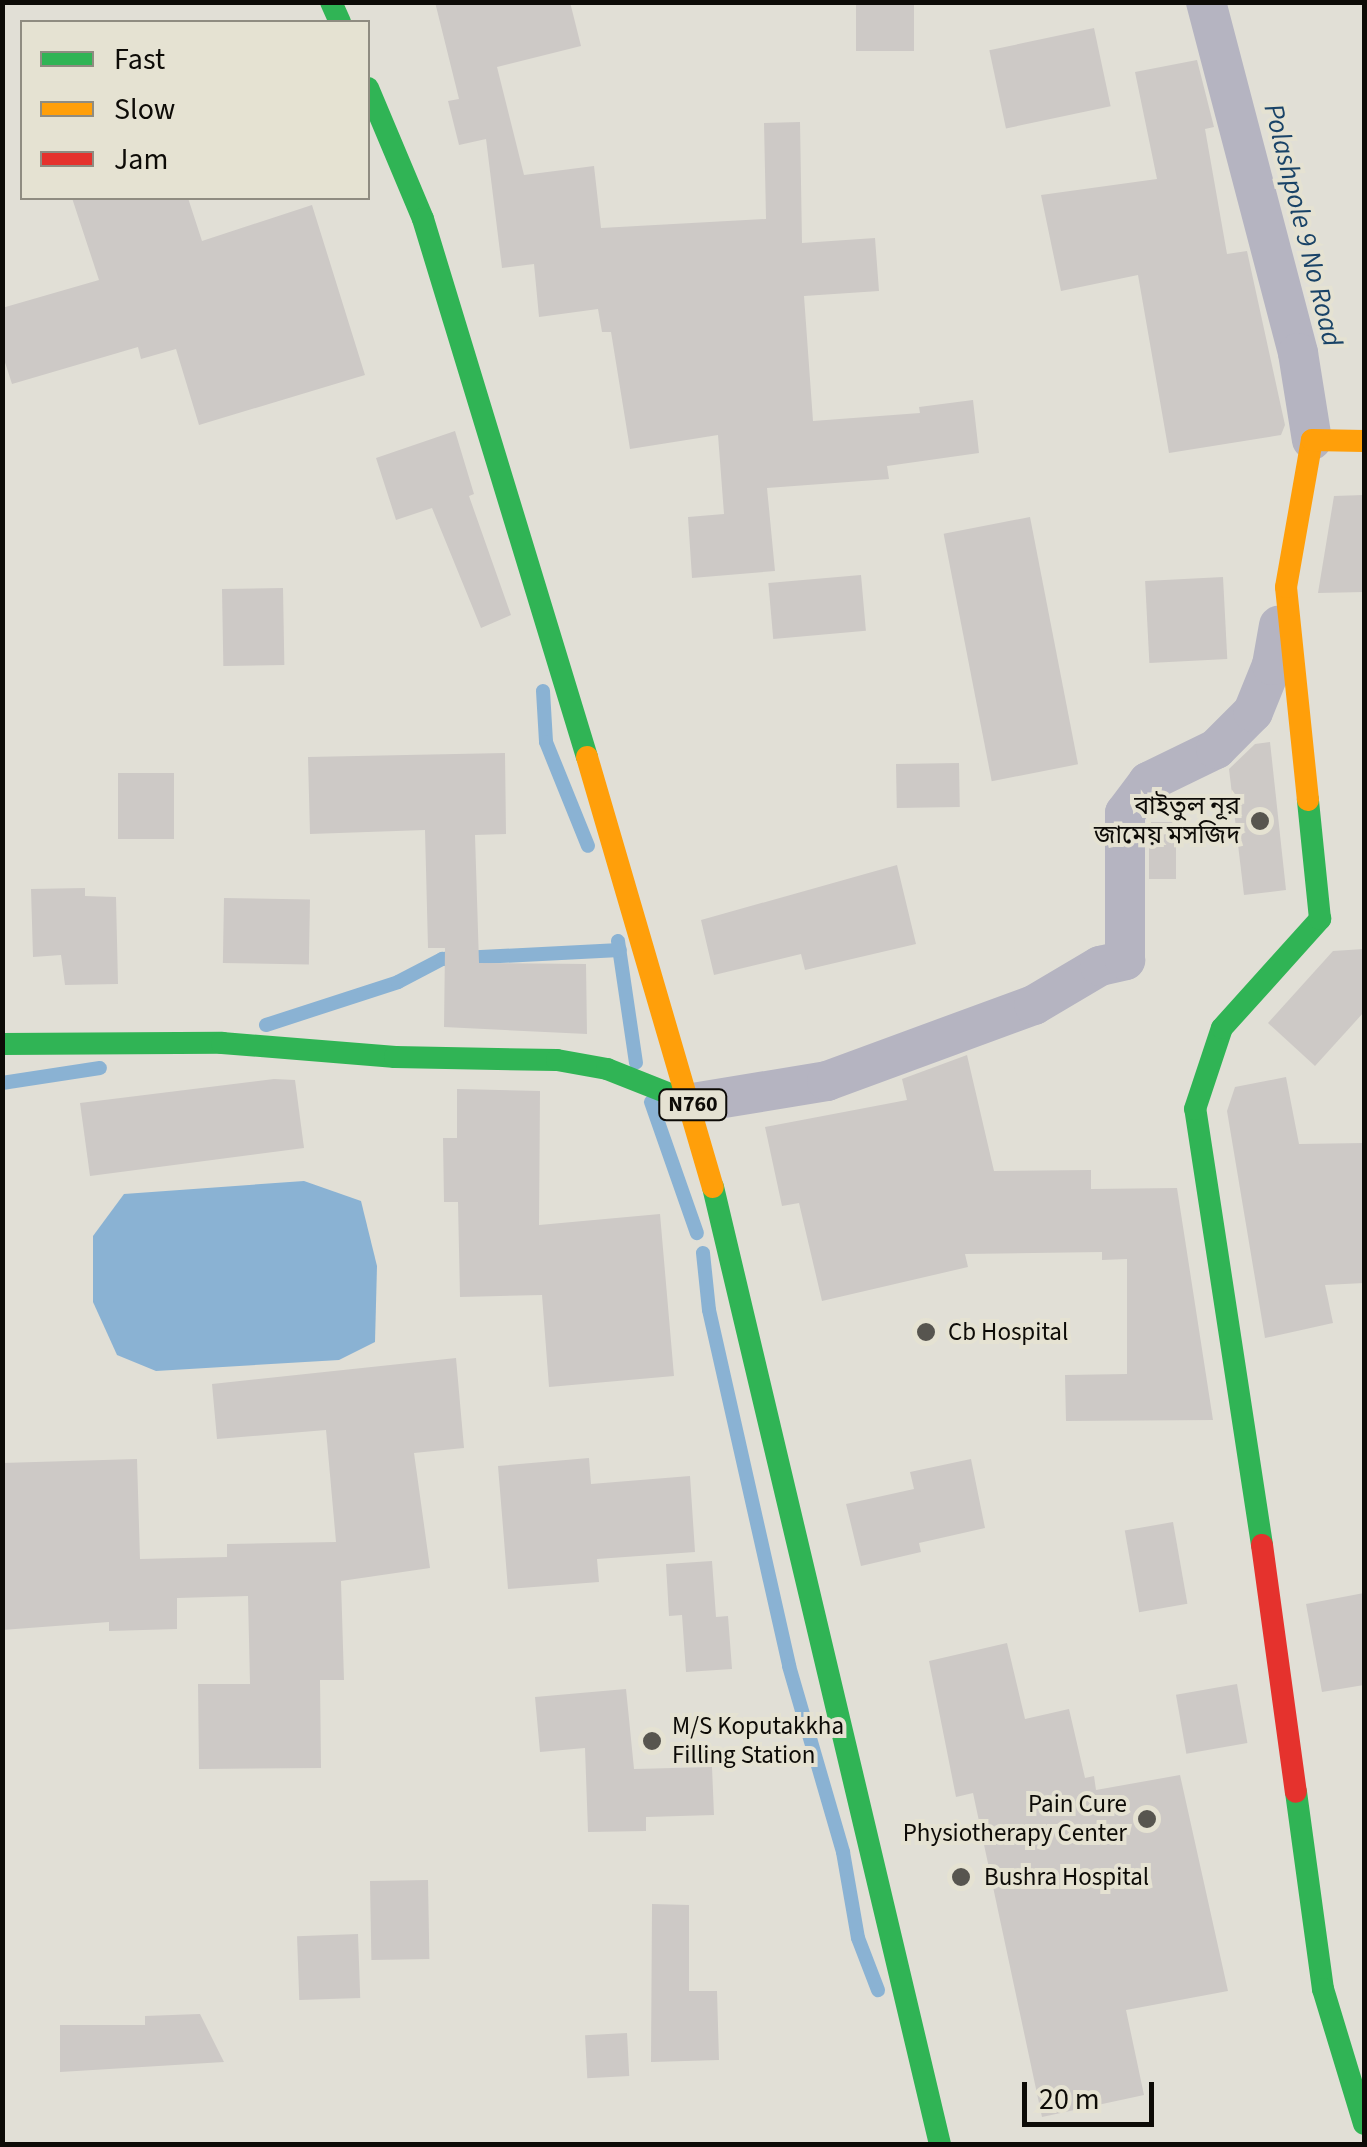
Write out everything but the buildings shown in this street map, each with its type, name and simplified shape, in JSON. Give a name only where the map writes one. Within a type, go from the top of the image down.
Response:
[{"type":"main road","name":"N760","points":[[372,112],[423,219],[693,1104],[940,2144]]},
{"type":"main road","points":[[1364,441],[1312,440],[1286,588],[1320,919],[1222,1028],[1195,1109],[1230,1316],[1322,1989],[1364,2124]]},
{"type":"main road","points":[[2,1044],[164,1041],[557,1060],[606,1069],[693,1104]]},
{"type":"street","points":[[1206,2],[1298,353],[1312,440]]},
{"type":"street","points":[[693,1104],[827,1081],[1034,1005],[1100,966],[1125,960],[1125,812],[1148,782],[1216,749],[1253,712],[1272,665],[1286,588]]},
{"type":"water","points":[[304,1181],[361,1201],[377,1266],[375,1342],[339,1360],[156,1371],[117,1355],[93,1302],[93,1236],[124,1194]]},
{"type":"waterway","points":[[543,691],[546,742],[588,846]]},
{"type":"waterway","points":[[618,941],[636,1063]]},
{"type":"waterway","points":[[266,1025],[398,982],[442,959],[620,950]]},
{"type":"waterway","points":[[2,1083],[100,1068]]},
{"type":"waterway","points":[[651,1102],[697,1233]]},
{"type":"waterway","points":[[703,1253],[709,1310],[789,1666],[843,1852],[858,1938],[878,1990]]},
{"type":"traffic: fast","points":[[331,2],[339,20]]},
{"type":"traffic: fast","points":[[370,93],[423,219],[587,757]]},
{"type":"traffic: fast","points":[[1262,1545],[1195,1109],[1222,1028],[1320,919],[1308,800]]},
{"type":"traffic: fast","points":[[2,1044],[222,1043],[395,1057],[557,1060],[607,1069],[693,1103]]},
{"type":"traffic: fast","points":[[713,1187],[940,2144]]},
{"type":"traffic: fast","points":[[1296,1792],[1323,1989],[1364,2124]]},
{"type":"traffic: slow","points":[[1308,800],[1286,587],[1312,440],[1364,441]]},
{"type":"traffic: slow","points":[[587,757],[713,1187]]},
{"type":"traffic: jam","points":[[1262,1545],[1296,1792]]},
{"type":"place","name":"বাইতুল নূর জামেয় মসজিদ","points":[[1260,821]]},
{"type":"place","name":"Cb Hospital","points":[[926,1332]]},
{"type":"place","name":"M/S Koputakkha Filling Station","points":[[652,1741]]},
{"type":"place","name":"Pain Cure Physiotherapy Center","points":[[1147,1819]]},
{"type":"place","name":"Bushra Hospital","points":[[961,1877]]},
{"type":"water label","name":"Polashpole 9 No Road","points":[[1303,225]]}]
